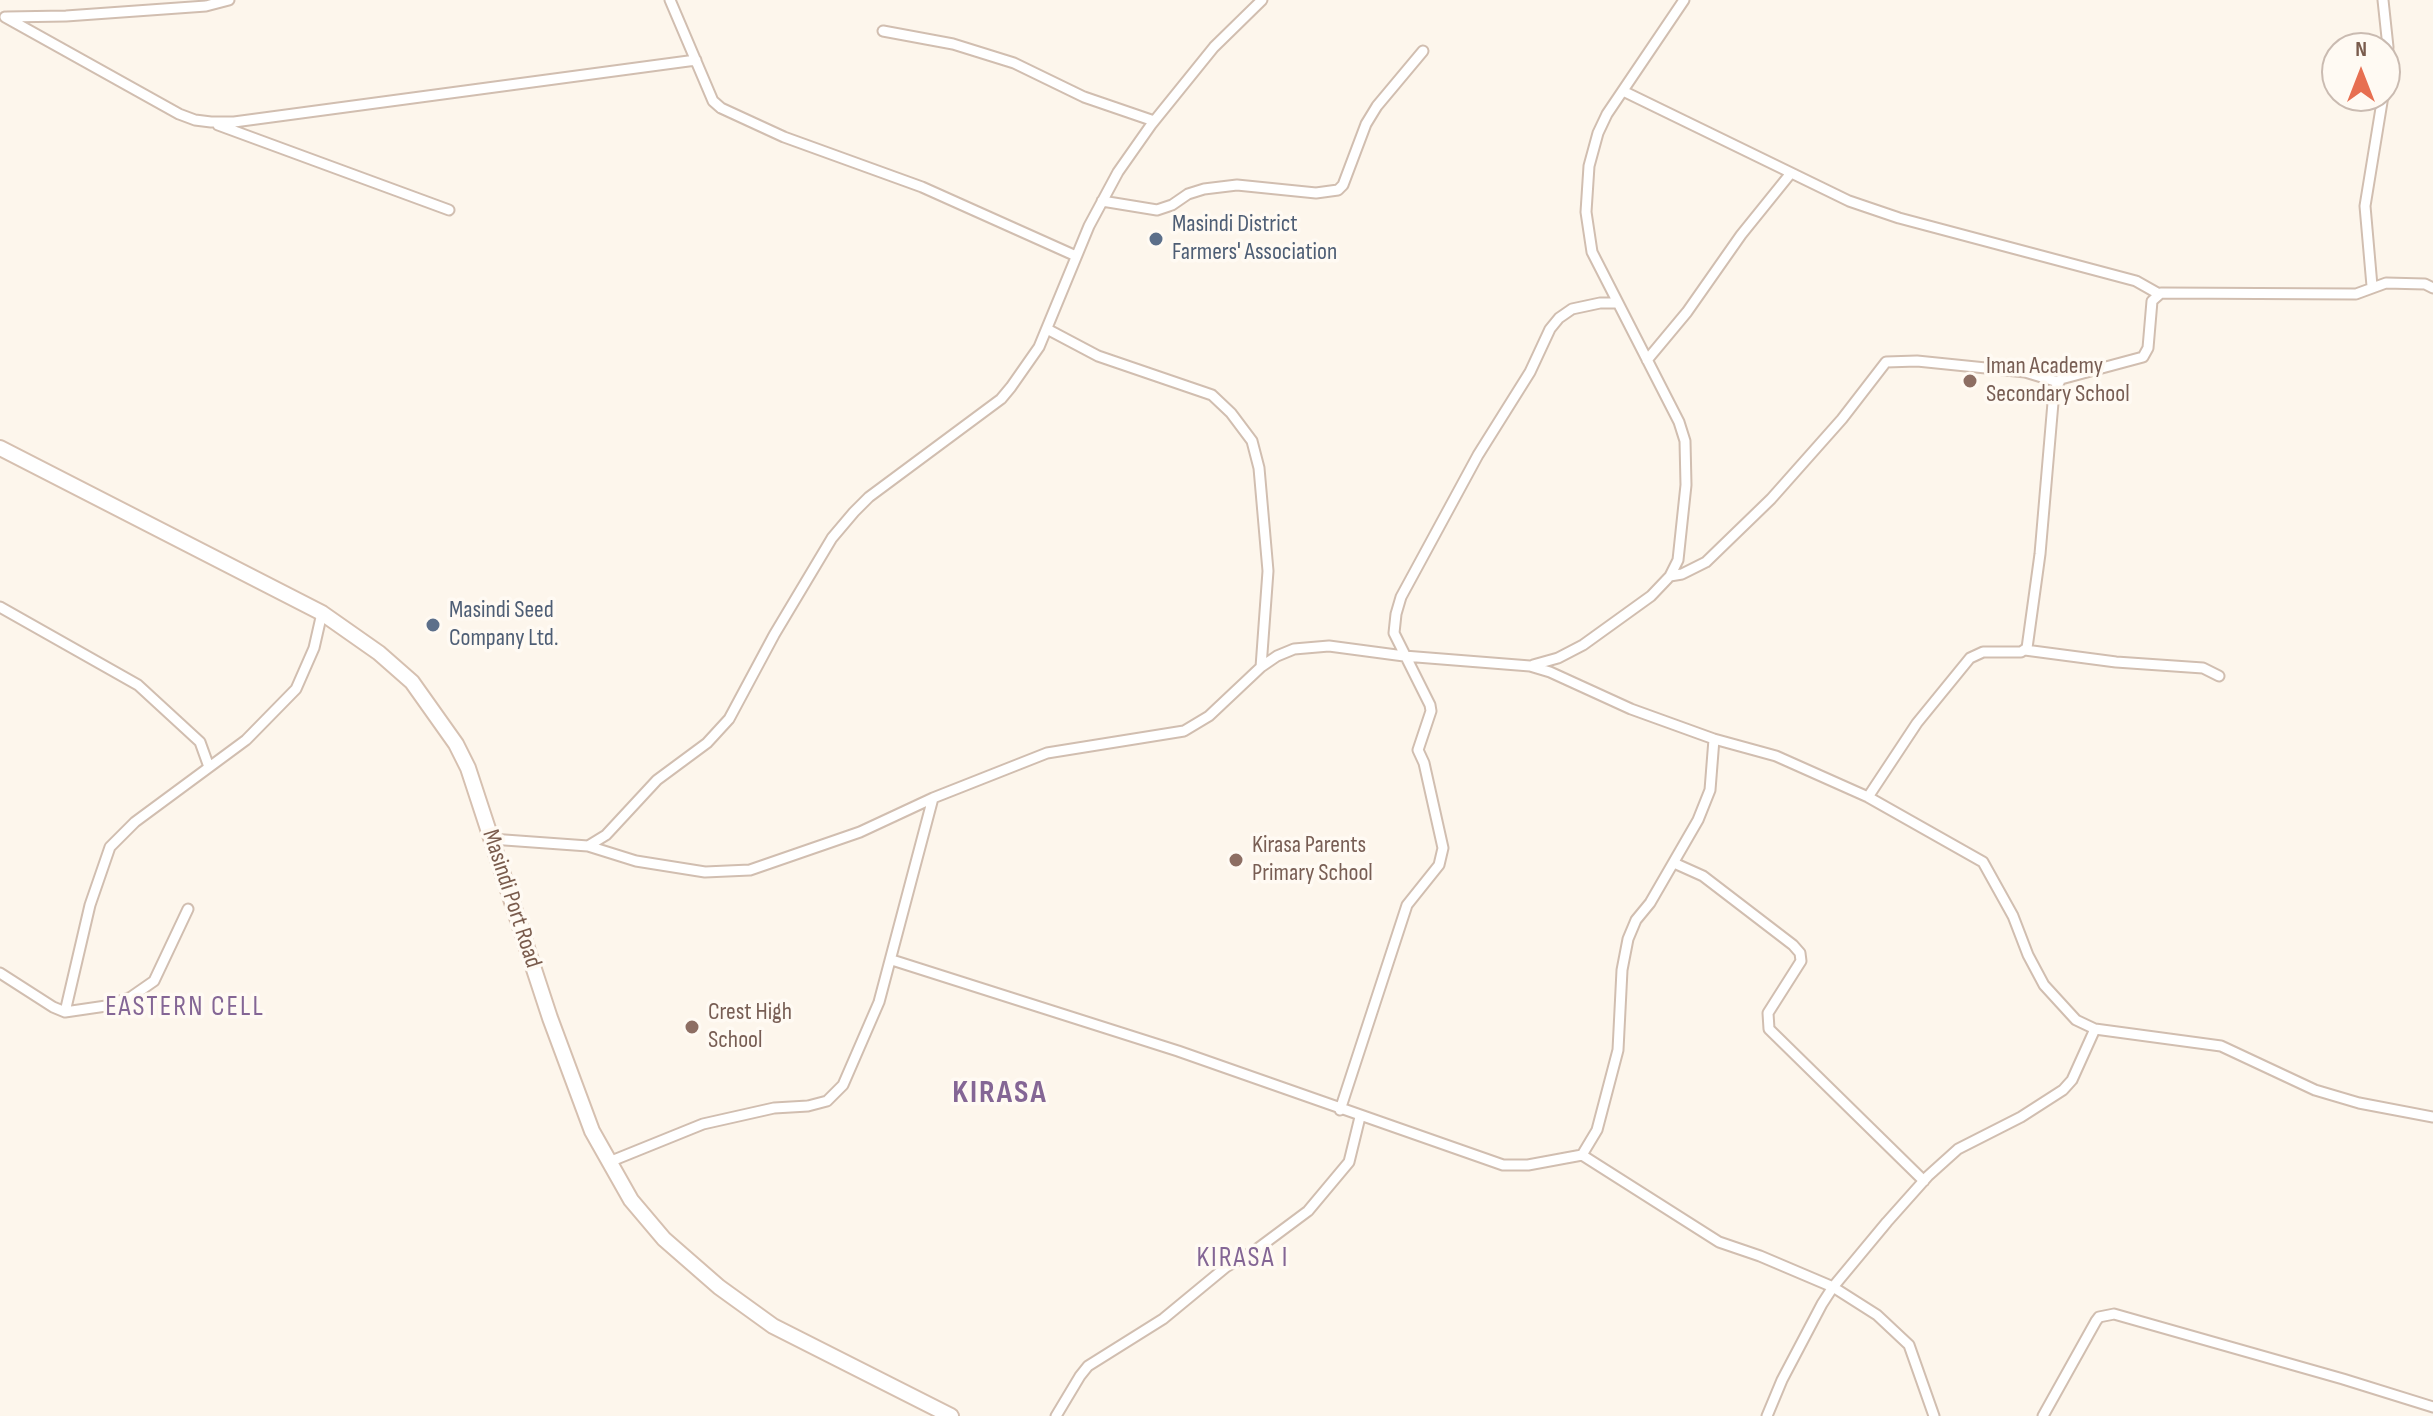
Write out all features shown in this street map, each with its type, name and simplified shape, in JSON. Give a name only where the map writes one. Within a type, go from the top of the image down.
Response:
[{"type":"main road","name":"Masindi Port Road","points":[[0,448],[322,613],[379,653],[412,682],[456,744],[468,768],[550,1018],[592,1131],[631,1200],[664,1239],[719,1287],[773,1326],[949,1415]]},
{"type":"street","points":[[3,17],[66,16],[206,6],[229,0]]},
{"type":"street","points":[[670,0],[713,101],[726,111],[838,158],[911,182],[1076,256]]},
{"type":"street","points":[[588,846],[606,835],[657,780],[707,743],[729,719],[774,635],[832,538],[854,512],[869,497],[1001,399],[1039,347],[1076,256],[1118,172],[1154,121],[1214,47],[1262,0]]},
{"type":"street","points":[[1530,666],[1558,658],[1583,645],[1651,596],[1670,576],[1678,560],[1686,485],[1685,441],[1679,422],[1592,252],[1586,226],[1586,197],[1592,149],[1607,114],[1684,0]]},
{"type":"street","points":[[2383,0],[2387,32]]},
{"type":"street","points":[[3,17],[179,114],[211,122],[449,210]]},
{"type":"street","points":[[883,31],[953,44],[1014,63],[1084,97],[1154,121]]},
{"type":"street","points":[[1102,201],[1157,210],[1204,189],[1237,185],[1316,193],[1338,190],[1343,185],[1359,140],[1377,106],[1423,51]]},
{"type":"street","points":[[211,122],[234,122],[696,60]]},
{"type":"street","points":[[1623,91],[1875,211],[2136,281],[2159,294],[2356,294],[2386,283],[2419,283],[2433,288]]},
{"type":"street","points":[[2372,286],[2365,206],[2380,112]]},
{"type":"street","points":[[1647,360],[1687,312],[1741,235],[1791,173]]},
{"type":"street","points":[[2025,650],[2032,624],[2054,391],[2058,382],[2069,375],[2143,357],[2148,348],[2151,304],[2159,294]]},
{"type":"street","points":[[1340,1110],[1407,905],[1439,865],[1443,848],[1424,763],[1418,750],[1431,711],[1430,705],[1394,633],[1401,597],[1478,455],[1530,372],[1550,329],[1572,309],[1617,303]]},
{"type":"street","points":[[1047,329],[1098,356],[1212,395],[1231,413],[1252,441],[1259,468],[1268,571],[1261,667]]},
{"type":"street","points":[[1670,576],[1692,571],[1706,562],[1771,499],[1842,419],[1886,362],[1917,361],[2025,372],[2058,382]]},
{"type":"street","points":[[0,607],[138,685],[200,742],[209,767]]},
{"type":"street","points":[[65,1012],[90,905],[110,847],[135,822],[246,740],[296,689],[314,648],[322,613]]},
{"type":"street","points":[[491,839],[588,846],[636,861],[705,872],[750,870],[860,832],[933,798],[1047,753],[1184,731],[1209,716],[1277,656],[1310,646],[1530,666],[1631,709],[1714,739],[1776,756],[1868,797],[1983,862],[2013,916],[2044,985],[2076,1020],[2095,1029],[2210,1043],[2315,1090],[2359,1103],[2433,1117]]},
{"type":"street","points":[[1868,797],[1917,723],[1964,664],[1983,652],[2025,650],[2116,662],[2203,668],[2219,676]]},
{"type":"street","points":[[1582,1155],[1597,1130],[1618,1050],[1622,970],[1628,939],[1636,920],[1650,903],[1698,820],[1710,790],[1714,739]]},
{"type":"street","points":[[609,1162],[703,1124],[774,1108],[808,1106],[827,1101],[843,1085],[879,1002],[933,798]]},
{"type":"street","points":[[1674,863],[1703,876],[1800,953],[1801,961],[1768,1013],[1769,1029],[1924,1181]]},
{"type":"street","points":[[0,973],[65,1012],[106,1006],[131,997],[154,981],[188,909]]},
{"type":"street","points":[[892,960],[1178,1051],[1503,1165],[1528,1165],[1582,1155],[1719,1242],[1833,1287],[1877,1315],[1905,1340],[1913,1353],[1934,1416]]},
{"type":"street","points":[[1767,1416],[1833,1287],[1924,1181],[1958,1149],[2010,1123],[2063,1090],[2072,1080],[2095,1029]]},
{"type":"street","points":[[1056,1416],[1088,1366],[1163,1319],[1226,1267],[1257,1249],[1308,1211],[1349,1162],[1360,1117]]},
{"type":"street","points":[[2043,1416],[2096,1321],[2099,1317],[2114,1314],[2433,1407]]},
{"type":"place","name":"Masindi District Farmers' Association","points":[[1156,239]]},
{"type":"place","name":"Iman Academy Secondary School","points":[[1970,381]]},
{"type":"place","name":"Masindi Seed Company Ltd.","points":[[433,625]]},
{"type":"place","name":"Kirasa Parents Primary School","points":[[1236,860]]},
{"type":"place","name":"Crest High School","points":[[692,1027]]},
{"type":"district","name":"EASTERN CELL","points":[[185,1008]]},
{"type":"district","name":"KIRASA","points":[[1000,1094]]},
{"type":"district","name":"KIRASA I","points":[[1243,1259]]}]
